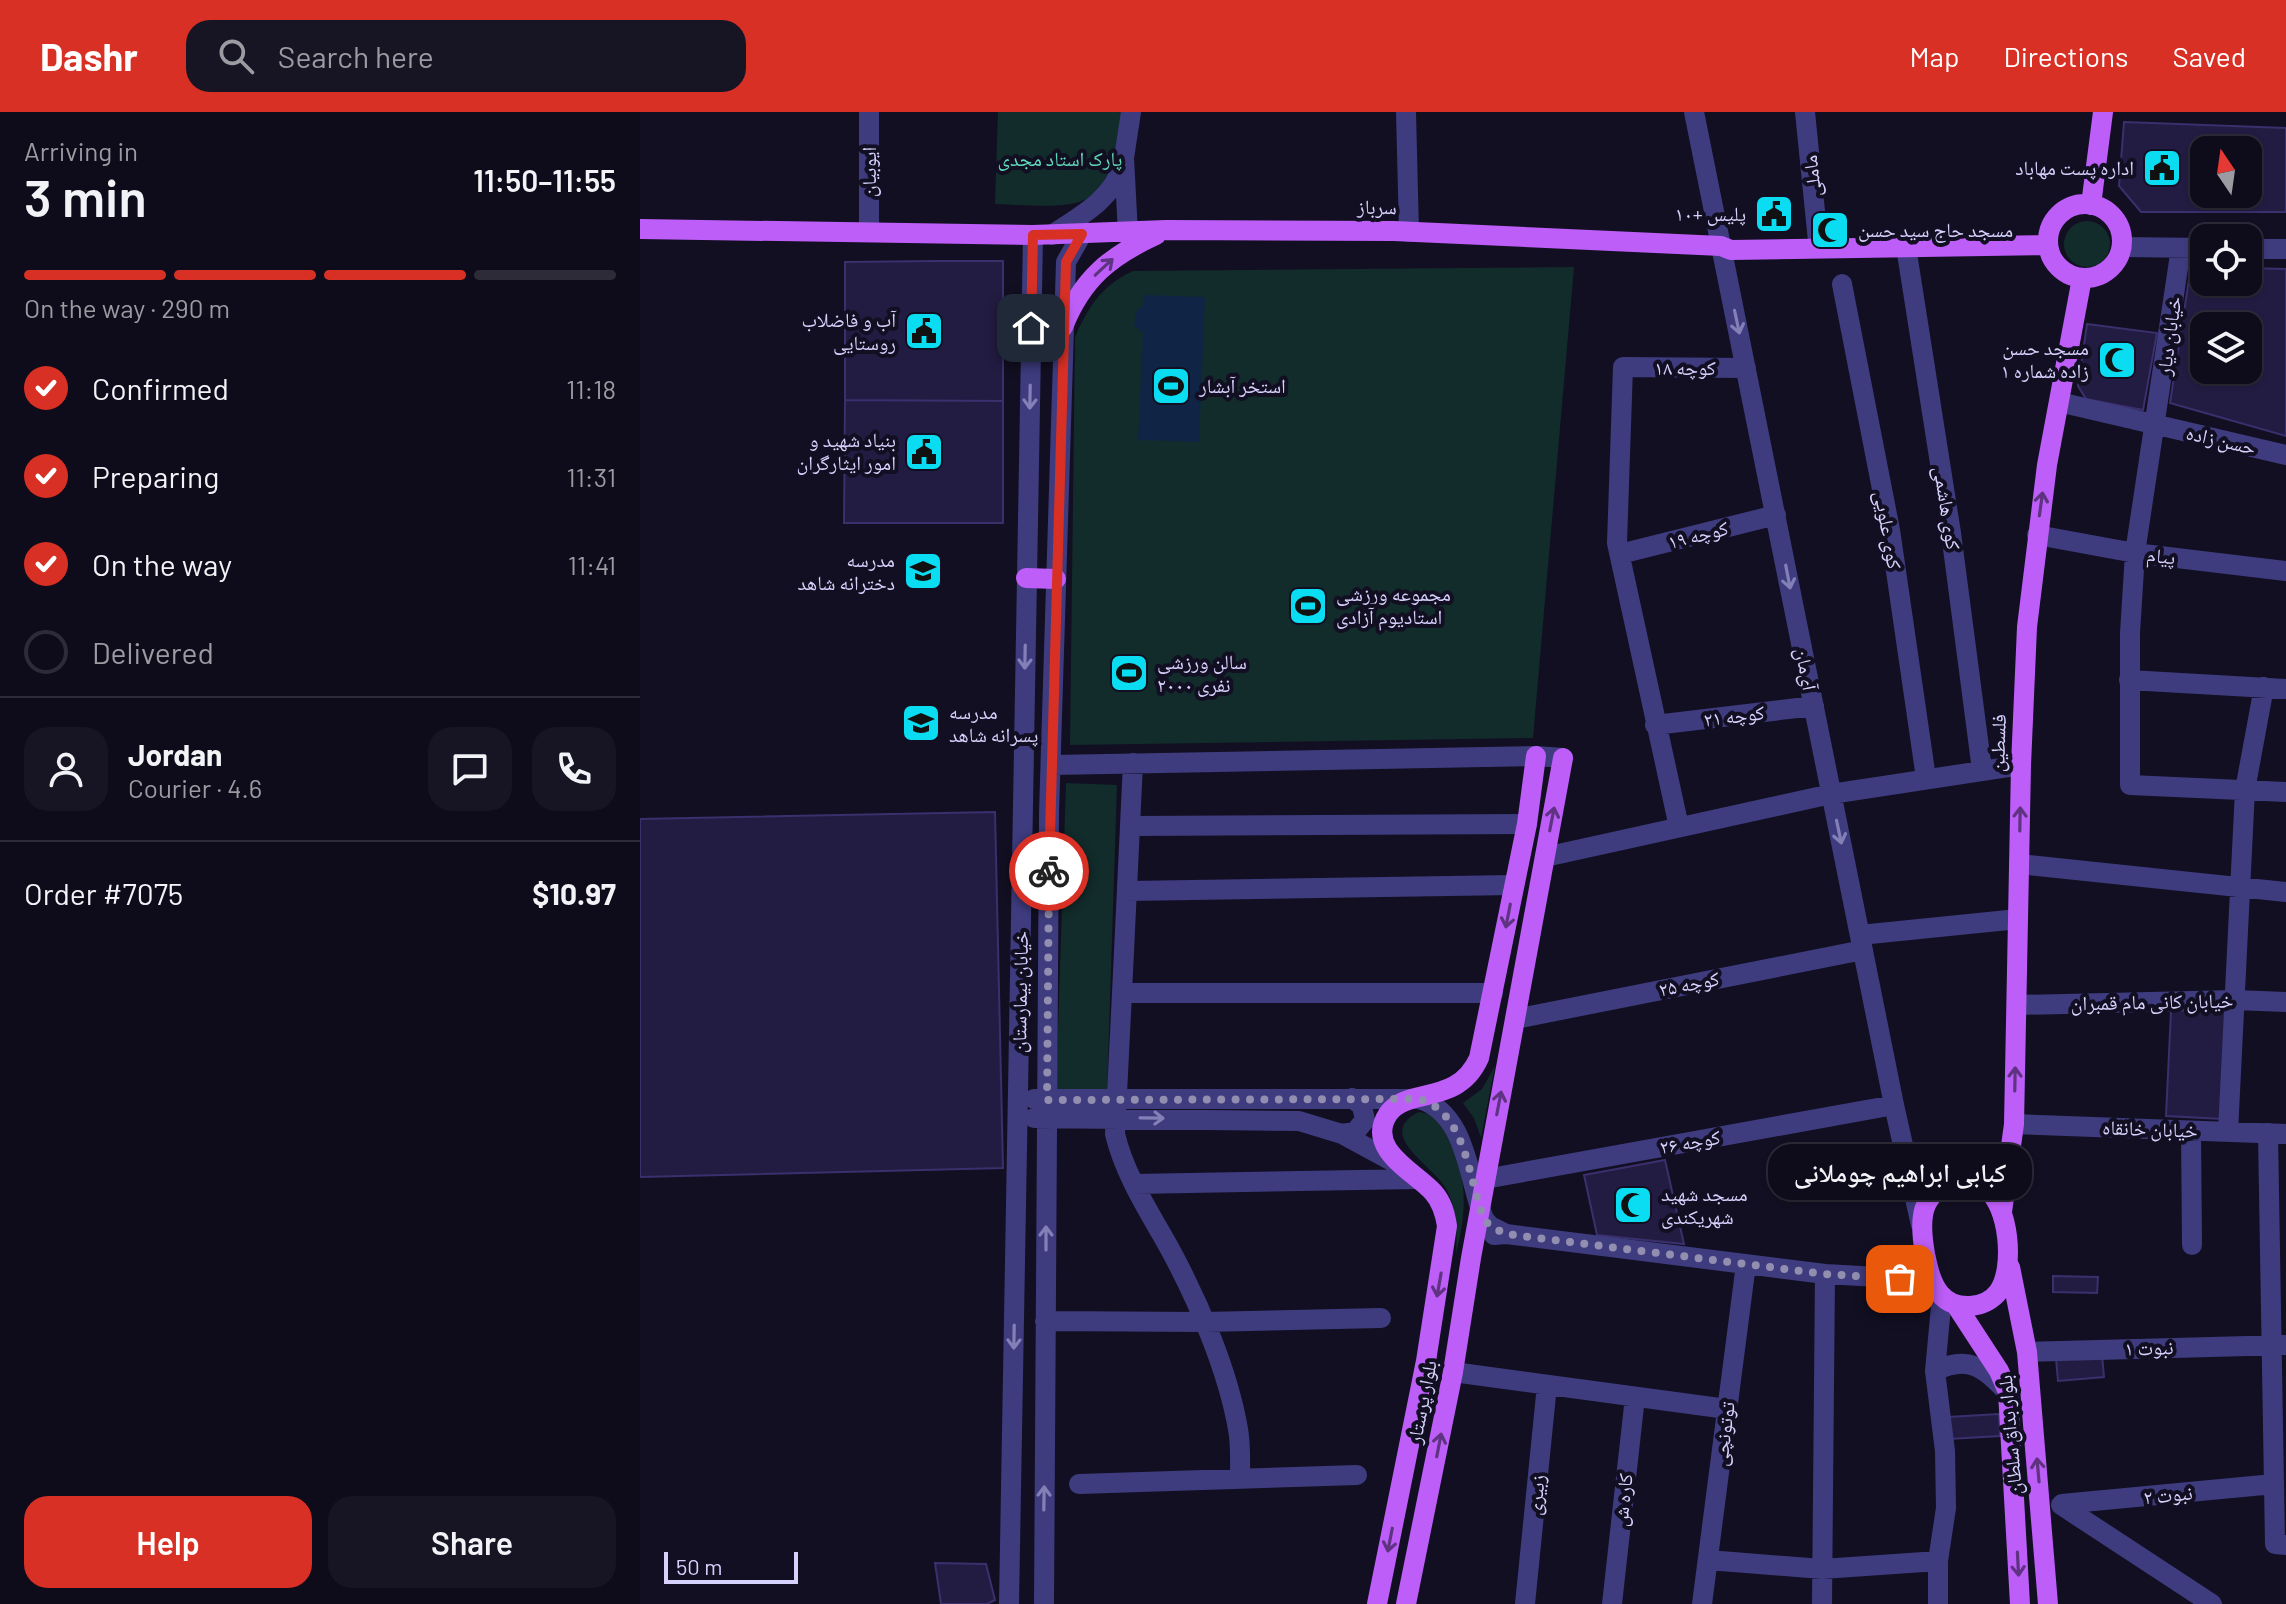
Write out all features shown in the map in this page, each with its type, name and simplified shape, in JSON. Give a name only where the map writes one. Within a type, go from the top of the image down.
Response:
[{"type":"main road","points":[[2091,205],[2103,112]]},
{"type":"main road","points":[[2079,205],[2091,205],[2102,208],[2119,225],[2122,247],[2112,267],[2093,278],[2082,278],[2061,270],[2053,261],[2048,242],[2057,216],[2079,205]]},
{"type":"main road","name":"سرباز","points":[[640,229],[1042,235],[1166,230],[1409,232],[1721,246]]},
{"type":"main road","points":[[1063,327],[1081,288],[1099,271],[1116,256],[1166,230]]},
{"type":"main road","points":[[1721,246],[1731,242],[2048,242]]},
{"type":"main road","points":[[1721,246],[1731,250],[2048,242]]},
{"type":"main road","name":"فلسطین","points":[[2002,1212],[2014,1124],[2027,627],[2037,535],[2082,278]]},
{"type":"main road","points":[[1026,578],[1056,579]]},
{"type":"main road","points":[[1377,1604],[1426,1361],[1447,1226],[1444,1208],[1433,1193],[1401,1166],[1387,1148],[1384,1124],[1397,1105],[1456,1086],[1472,1073],[1479,1058],[1527,824],[1536,756]]},
{"type":"main road","name":"بلوار پرستار","points":[[1406,1604],[1453,1372],[1485,1179],[1563,758]]},
{"type":"main road","points":[[1521,854],[1545,857]]},
{"type":"main road","points":[[1943,1294],[1971,1307],[1986,1302],[1997,1294],[2009,1264],[2002,1212],[1995,1198],[1974,1181],[1957,1180],[1942,1185],[1932,1193],[1925,1205],[1921,1225],[1943,1294],[1999,1371],[2008,1392],[2020,1604]]},
{"type":"main road","name":"بلوار بداق سلطان","points":[[2009,1264],[2027,1352],[2048,1604]]},
{"type":"street","name":"ایوبیان","points":[[869,112],[869,232]]},
{"type":"street","points":[[1042,235],[1107,195],[1118,178],[1124,158],[1131,112]]},
{"type":"street","points":[[1406,112],[1409,232]]},
{"type":"street","name":"آی‌مان","points":[[1694,112],[1894,1105],[1921,1225]]},
{"type":"street","name":"ماملی","points":[[1805,112],[1818,241]]},
{"type":"street","points":[[1124,158],[1128,233]]},
{"type":"street","points":[[1044,1604],[1051,765],[1056,579],[1066,262],[1082,234]]},
{"type":"street","name":"خیابان بیمارستان","points":[[1009,1604],[1026,578],[1042,235]]},
{"type":"street","name":"کوی هاشمی","points":[[1906,247],[1955,560],[1982,770]]},
{"type":"street","points":[[2122,247],[2190,248]]},
{"type":"street","name":"خیابان دیار","points":[[2181,248],[2135,553],[2129,680],[2130,785],[2245,790]]},
{"type":"street","points":[[2262,249],[2286,249]]},
{"type":"street","name":"کوی علویی","points":[[1842,284],[1890,530],[1926,778]]},
{"type":"street","name":"کوچه ۱۸","points":[[1620,554],[1617,543],[1623,367],[1746,368]]},
{"type":"street","name":"حسن زاده","points":[[2059,402],[2286,455]]},
{"type":"street","name":"کوچه ۱۹","points":[[1620,554],[1776,515]]},
{"type":"street","name":"پیام","points":[[2037,535],[2135,553],[2286,571]]},
{"type":"street","points":[[1620,554],[1679,827]]},
{"type":"street","points":[[2129,680],[2286,689]]},
{"type":"street","points":[[2228,1132],[2245,790],[2264,687]]},
{"type":"street","name":"کوچه ۲۱","points":[[1655,725],[1814,706]]},
{"type":"street","points":[[1051,765],[1563,758]]},
{"type":"street","points":[[1133,763],[1115,1134],[1120,1154],[1134,1184],[1195,1296],[1232,1396],[1239,1433],[1240,1479]]},
{"type":"street","points":[[1545,857],[1831,794],[2021,765]]},
{"type":"street","points":[[2245,790],[2286,792]]},
{"type":"street","points":[[1131,826],[1527,824]]},
{"type":"street","points":[[2019,864],[2286,892]]},
{"type":"street","points":[[1128,891],[1514,885]]},
{"type":"street","name":"کوچه ۲۵","points":[[1515,1019],[1862,943],[2018,919]]},
{"type":"street","points":[[1122,993],[1493,993]]},
{"type":"street","name":"خیابان کانی مام قمبران","points":[[2017,1005],[2235,1000],[2286,1002]]},
{"type":"street","points":[[1018,1109],[1115,1109],[1352,1098],[1419,1099],[1441,1109],[1454,1128],[1480,1209],[1490,1226],[1506,1234]]},
{"type":"street","points":[[1342,1134],[1355,1132],[1365,1120],[1362,1106],[1352,1098]]},
{"type":"street","name":"کوچه ۲۶","points":[[1485,1179],[1894,1105]]},
{"type":"street","points":[[1115,1109],[1287,1120],[1321,1126],[1401,1166]]},
{"type":"street","name":"خیابان خانقاه","points":[[2014,1124],[2277,1134]]},
{"type":"street","points":[[2191,1131],[2192,1245]]},
{"type":"street","points":[[2277,1134],[2280,1544]]},
{"type":"street","points":[[1134,1184],[1418,1179]]},
{"type":"street","points":[[1471,1258],[1482,1240],[1488,1236],[1506,1234],[1825,1274],[1943,1294],[1935,1371],[1946,1482],[1946,1508],[1938,1561],[1938,1604]]},
{"type":"street","name":"توتونچی","points":[[1702,1604],[1746,1264]]},
{"type":"street","points":[[1822,1604],[1825,1274]]},
{"type":"street","points":[[1045,1321],[1203,1322],[1381,1318]]},
{"type":"street","name":"نبوت ۱","points":[[2027,1352],[2279,1345]]},
{"type":"street","points":[[1935,1371],[1961,1361],[1982,1369],[2008,1392]]},
{"type":"street","points":[[1453,1372],[1727,1409]]},
{"type":"street","name":"زبیری","points":[[1525,1604],[1547,1385]]},
{"type":"street","name":"کاره ش","points":[[1612,1604],[1635,1397]]},
{"type":"street","name":"نبوت ۲","points":[[2041,1505],[2278,1472]]},
{"type":"street","points":[[1079,1484],[1357,1475]]},
{"type":"street","points":[[2062,1504],[2210,1603]]},
{"type":"street","points":[[1010,1531],[1044,1532]]},
{"type":"street","points":[[1708,1560],[1822,1569],[1938,1561]]},
{"type":"green space","name":"پارک استاد مجدی","points":[[998,112],[1124,112],[1109,170],[1100,187],[1088,198],[1073,204],[995,204]]},
{"type":"green space","points":[[2087,221],[2103,228],[2110,244],[2103,260],[2087,267],[2071,260],[2064,244],[2071,228]]},
{"type":"green space","name":"مجموعه ورزشی استادیوم آزادی","points":[[1574,267],[1533,738],[1070,745],[1075,337],[1085,316],[1104,290],[1133,271]]},
{"type":"green space","points":[[1066,783],[1117,785],[1107,1093],[1056,1093]]},
{"type":"green space","points":[[1495,1066],[1481,1138],[1474,1118],[1463,1103],[1482,1089]]},
{"type":"green space","points":[[1419,1112],[1437,1118],[1444,1126],[1461,1172],[1464,1199],[1456,1254],[1456,1223],[1448,1192],[1412,1151],[1402,1131],[1406,1121]]},
{"type":"water","name":"استخر آبشار","points":[[1144,295],[1205,297],[1199,442],[1138,440],[1143,333],[1134,325]]},
{"type":"building","name":"اداره پست مهاباد","points":[[2124,122],[2286,128],[2286,212],[2141,212],[2119,186]]},
{"type":"building","name":"آب و فاضلاب روستایی","points":[[1003,261],[1003,401],[845,400],[845,262]]},
{"type":"building","points":[[2262,268],[2286,269],[2286,436],[2170,403],[2190,273],[2190,296],[2262,296]]},
{"type":"building","name":"مسجد حسن زاده شماره ۱","points":[[2087,324],[2157,333],[2143,410],[2086,399],[2078,386]]},
{"type":"building","name":"بنیاد شهید و امور ایثارگران","points":[[845,400],[1003,401],[1003,523],[844,523]]},
{"type":"building","points":[[995,812],[1003,1168],[640,1177],[640,819]]},
{"type":"building","points":[[2226,1007],[2222,1119],[2166,1116],[2171,1011]]},
{"type":"building","name":"مسجد شهید شهریکندی","points":[[1665,1160],[1684,1244],[1597,1235],[1584,1175]]},
{"type":"building","points":[[2053,1276],[2098,1277],[2097,1293],[2053,1292]]},
{"type":"building","points":[[2102,1354],[2104,1377],[2058,1381],[2056,1358]]},
{"type":"building","points":[[1999,1414],[2000,1436],[1949,1439],[1948,1417]]},
{"type":"building","points":[[935,1563],[986,1564],[995,1600],[987,1604],[941,1604]]},
{"type":"way so far","points":[[1049,871],[1047,1100],[1419,1099],[1433,1103],[1448,1118],[1461,1144],[1484,1219],[1490,1226],[1506,1234],[1825,1274],[1900,1279]]},
{"type":"place","name":"اداره پست مهاباد","points":[[2162,168]]},
{"type":"place","name":"پلیس +۱۰","points":[[1774,214]]},
{"type":"place","name":"مسجد حاج سید حسن","points":[[1830,230]]},
{"type":"place","name":"آب و فاضلاب روستایی","points":[[924,331]]},
{"type":"place","name":"مسجد حسن زاده شماره ۱","points":[[2117,360]]},
{"type":"place","name":"استخر آبشار","points":[[1171,386]]},
{"type":"place","name":"بنیاد شهید و امور ایثارگران","points":[[924,452]]},
{"type":"place","name":"مدرسه دخترانه شاهد","points":[[923,571]]},
{"type":"place","name":"مجموعه ورزشی استادیوم آزادی","points":[[1308,606]]},
{"type":"place","name":"سالن ورزشی ۲۰۰۰ نفری","points":[[1129,673]]},
{"type":"place","name":"مدرسه پسرانه شاهد","points":[[921,723]]},
{"type":"place","name":"مسجد شهید شهریکندی","points":[[1633,1205]]},
{"type":"place","name":"کبابی ابراهیم چوملانی","points":[[1900,1279]]},
{"type":"route","points":[[1031,328],[1033,235],[1082,234],[1066,262],[1049,871]]}]
